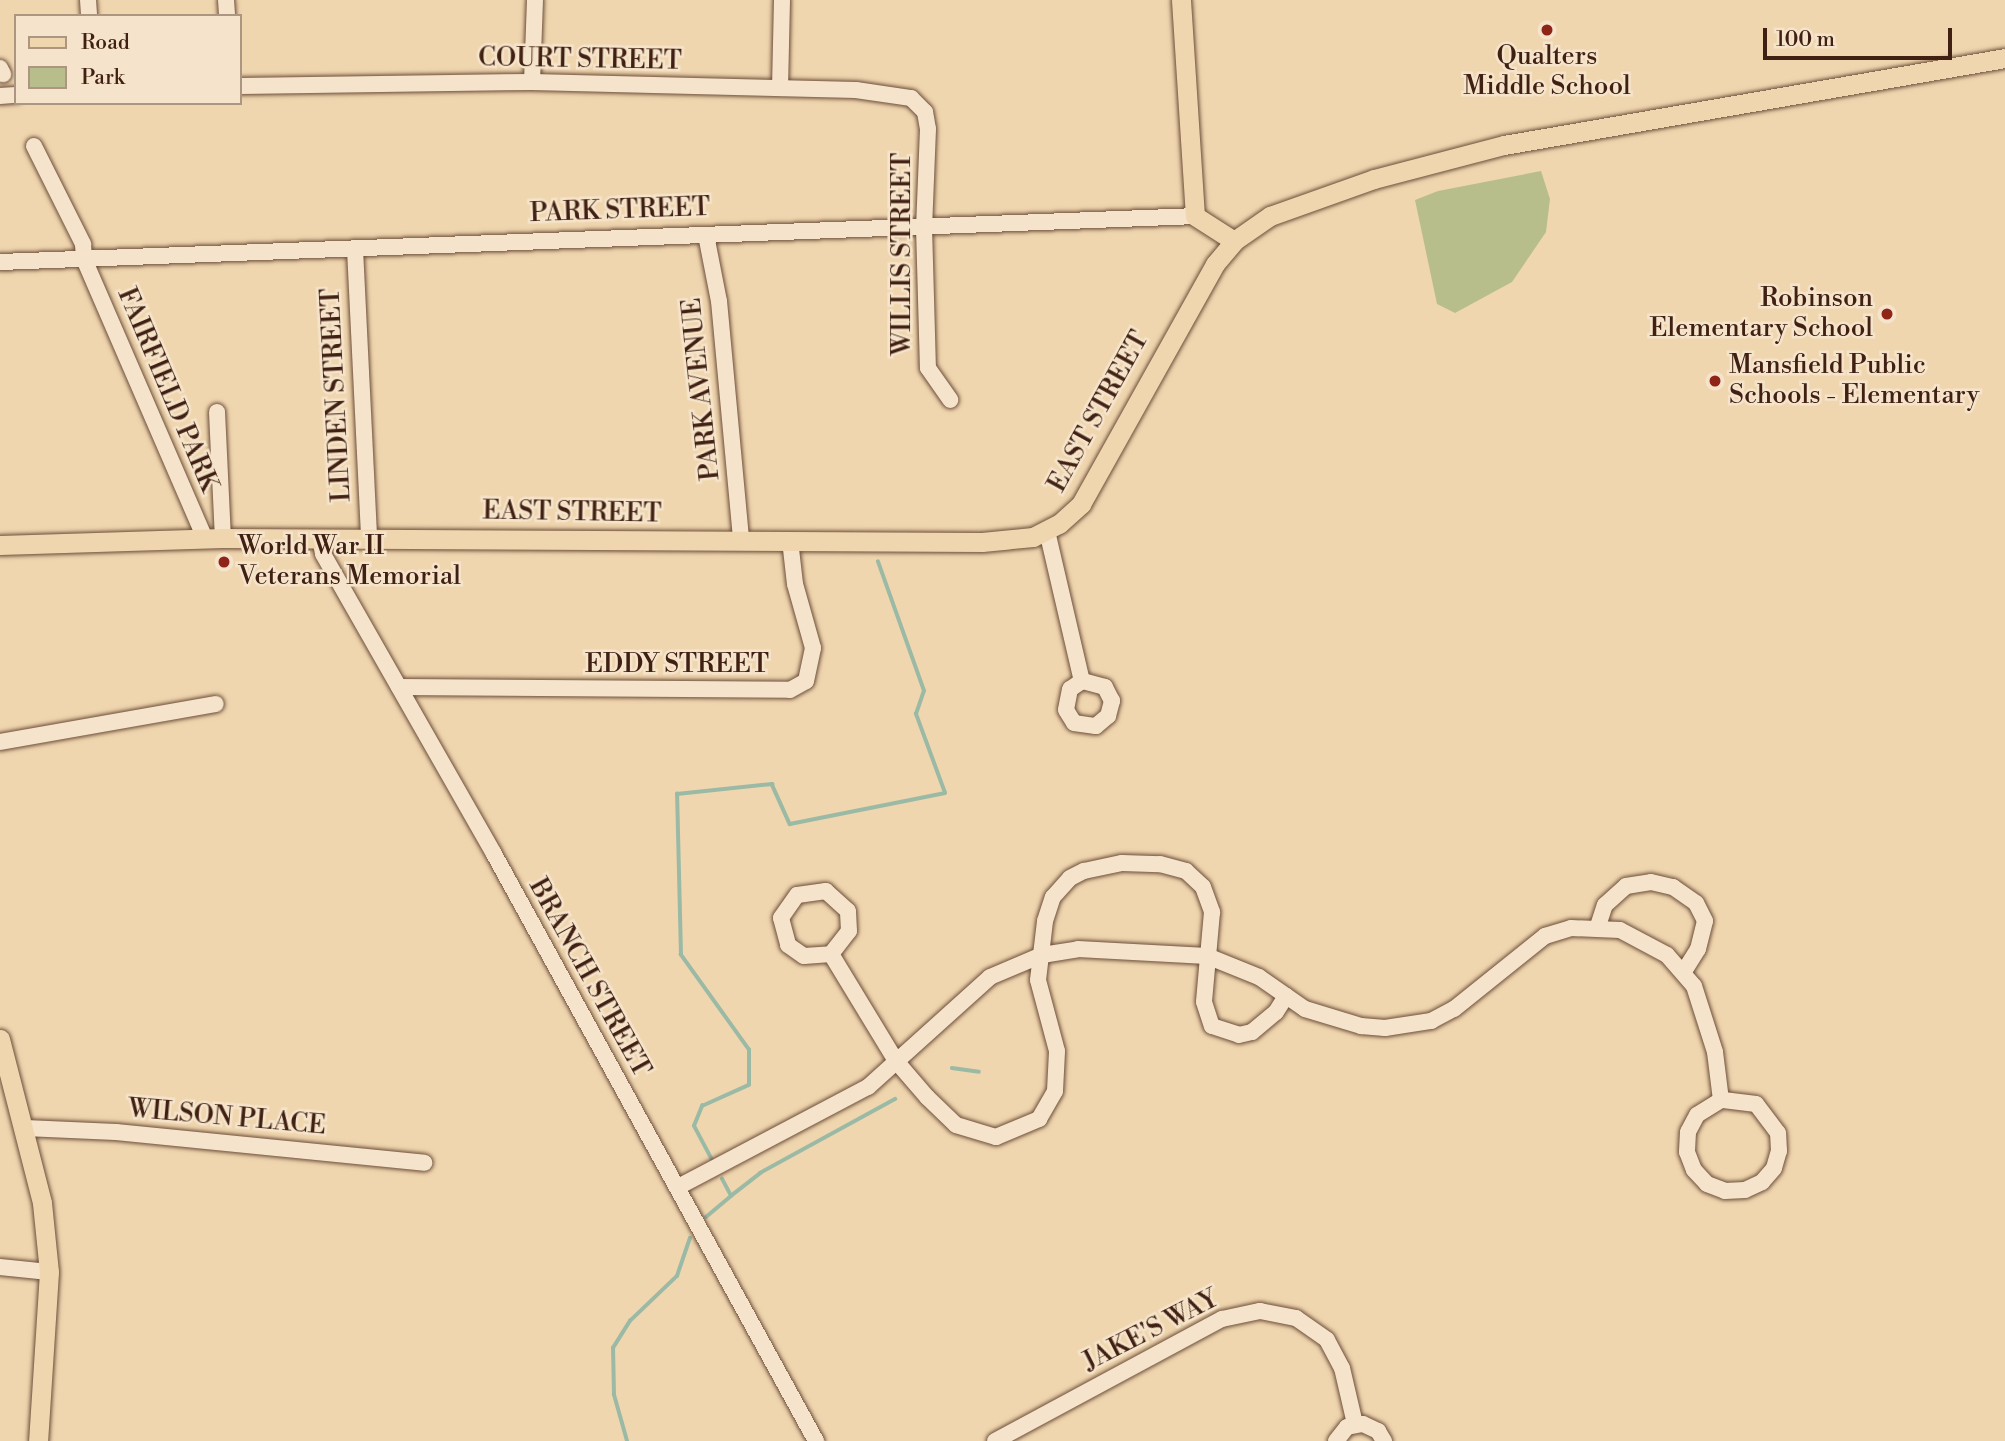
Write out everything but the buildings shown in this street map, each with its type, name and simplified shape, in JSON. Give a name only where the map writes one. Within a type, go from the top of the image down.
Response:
[{"type":"main road","points":[[1181,0],[1195,216],[1234,241]]},
{"type":"main road","name":"EAST STREET","points":[[0,545],[320,538],[982,542],[1033,537],[1069,517],[1091,490],[1175,329],[1234,241],[1270,216],[1333,191],[1484,149],[2005,58]]},
{"type":"main road","points":[[0,1040],[42,1203],[49,1272],[38,1441]]},
{"type":"street","points":[[532,82],[535,0]]},
{"type":"street","points":[[780,88],[782,0]]},
{"type":"street","name":"COURT STREET","points":[[242,86],[532,82],[780,88],[856,90],[918,103]]},
{"type":"street","name":"WILLIS STREET","points":[[918,103],[928,128],[924,227],[928,369],[950,400]]},
{"type":"street","name":"FAIRFIELD PARK","points":[[34,146],[83,244],[84,260],[214,539]]},
{"type":"street","name":"PARK STREET","points":[[0,262],[1195,216]]},
{"type":"street","name":"PARK AVENUE","points":[[706,234],[720,314],[741,540]]},
{"type":"street","name":"LINDEN STREET","points":[[355,249],[369,538]]},
{"type":"street","points":[[214,539],[217,412]]},
{"type":"street","points":[[1047,531],[1082,681]]},
{"type":"street","name":"BRANCH STREET","points":[[320,538],[323,554],[678,1187],[816,1441]]},
{"type":"street","name":"EDDY STREET","points":[[398,687],[790,690],[806,681],[813,657],[795,583],[790,540]]},
{"type":"street","points":[[0,742],[216,705]]},
{"type":"street","points":[[831,954],[897,1061],[945,1115],[970,1132],[1008,1135],[1039,1119],[1049,1107],[1059,1074],[1038,980],[1048,911],[1062,885],[1084,871],[1139,862],[1186,871],[1203,887],[1212,912],[1205,1012],[1208,1020],[1221,1031],[1239,1035],[1252,1032],[1276,1012],[1286,996]]},
{"type":"street","points":[[1598,926],[1605,905],[1626,886],[1651,882],[1673,887],[1696,903],[1705,921],[1698,949],[1684,971]]},
{"type":"street","points":[[826,891],[848,911],[849,931],[831,954],[804,956],[788,945],[781,918],[797,895],[826,891]]},
{"type":"street","points":[[678,1187],[868,1087],[990,977],[1042,955],[1078,949],[1207,956],[1234,963],[1305,1009],[1361,1026],[1385,1028],[1431,1021],[1477,993],[1497,970],[1545,936],[1598,926],[1645,941],[1684,971],[1703,1007],[1716,1052],[1721,1100]]},
{"type":"street","points":[[1721,1100],[1756,1104],[1778,1133],[1774,1168],[1762,1182],[1745,1190],[1725,1191],[1707,1184],[1689,1161],[1686,1142],[1691,1124],[1703,1108],[1721,1100]]},
{"type":"street","name":"WILSON PLACE","points":[[24,1128],[116,1132],[424,1163]]},
{"type":"street","points":[[0,1267],[49,1272]]},
{"type":"street","name":"JAKE'S WAY","points":[[995,1441],[1222,1319],[1260,1311],[1296,1318],[1327,1340],[1342,1368],[1354,1424]]},
{"type":"street","points":[[1336,1441],[1354,1424],[1371,1426],[1384,1441]]},
{"type":"green space","points":[[1541,171],[1550,199],[1546,232],[1512,282],[1455,313],[1437,304],[1415,200],[1438,191]]},
{"type":"waterway","points":[[712,1160],[694,1126],[702,1106],[749,1085],[749,1050],[681,955],[677,794],[772,784],[790,824],[945,793],[916,714],[924,691],[878,562]]},
{"type":"waterway","points":[[952,1068],[979,1072]]},
{"type":"waterway","points":[[731,1196],[760,1173],[895,1099]]},
{"type":"waterway","points":[[706,1217],[731,1196],[722,1179]]},
{"type":"waterway","points":[[627,1441],[614,1395],[613,1348],[630,1321],[677,1276],[690,1238]]},
{"type":"place","name":"Qualters Middle School","points":[[1547,30]]},
{"type":"place","name":"Robinson Elementary School","points":[[1887,314]]},
{"type":"place","name":"Mansfield Public Schools - Elementary","points":[[1715,381]]},
{"type":"place","name":"World War II Veterans Memorial","points":[[224,562]]}]
